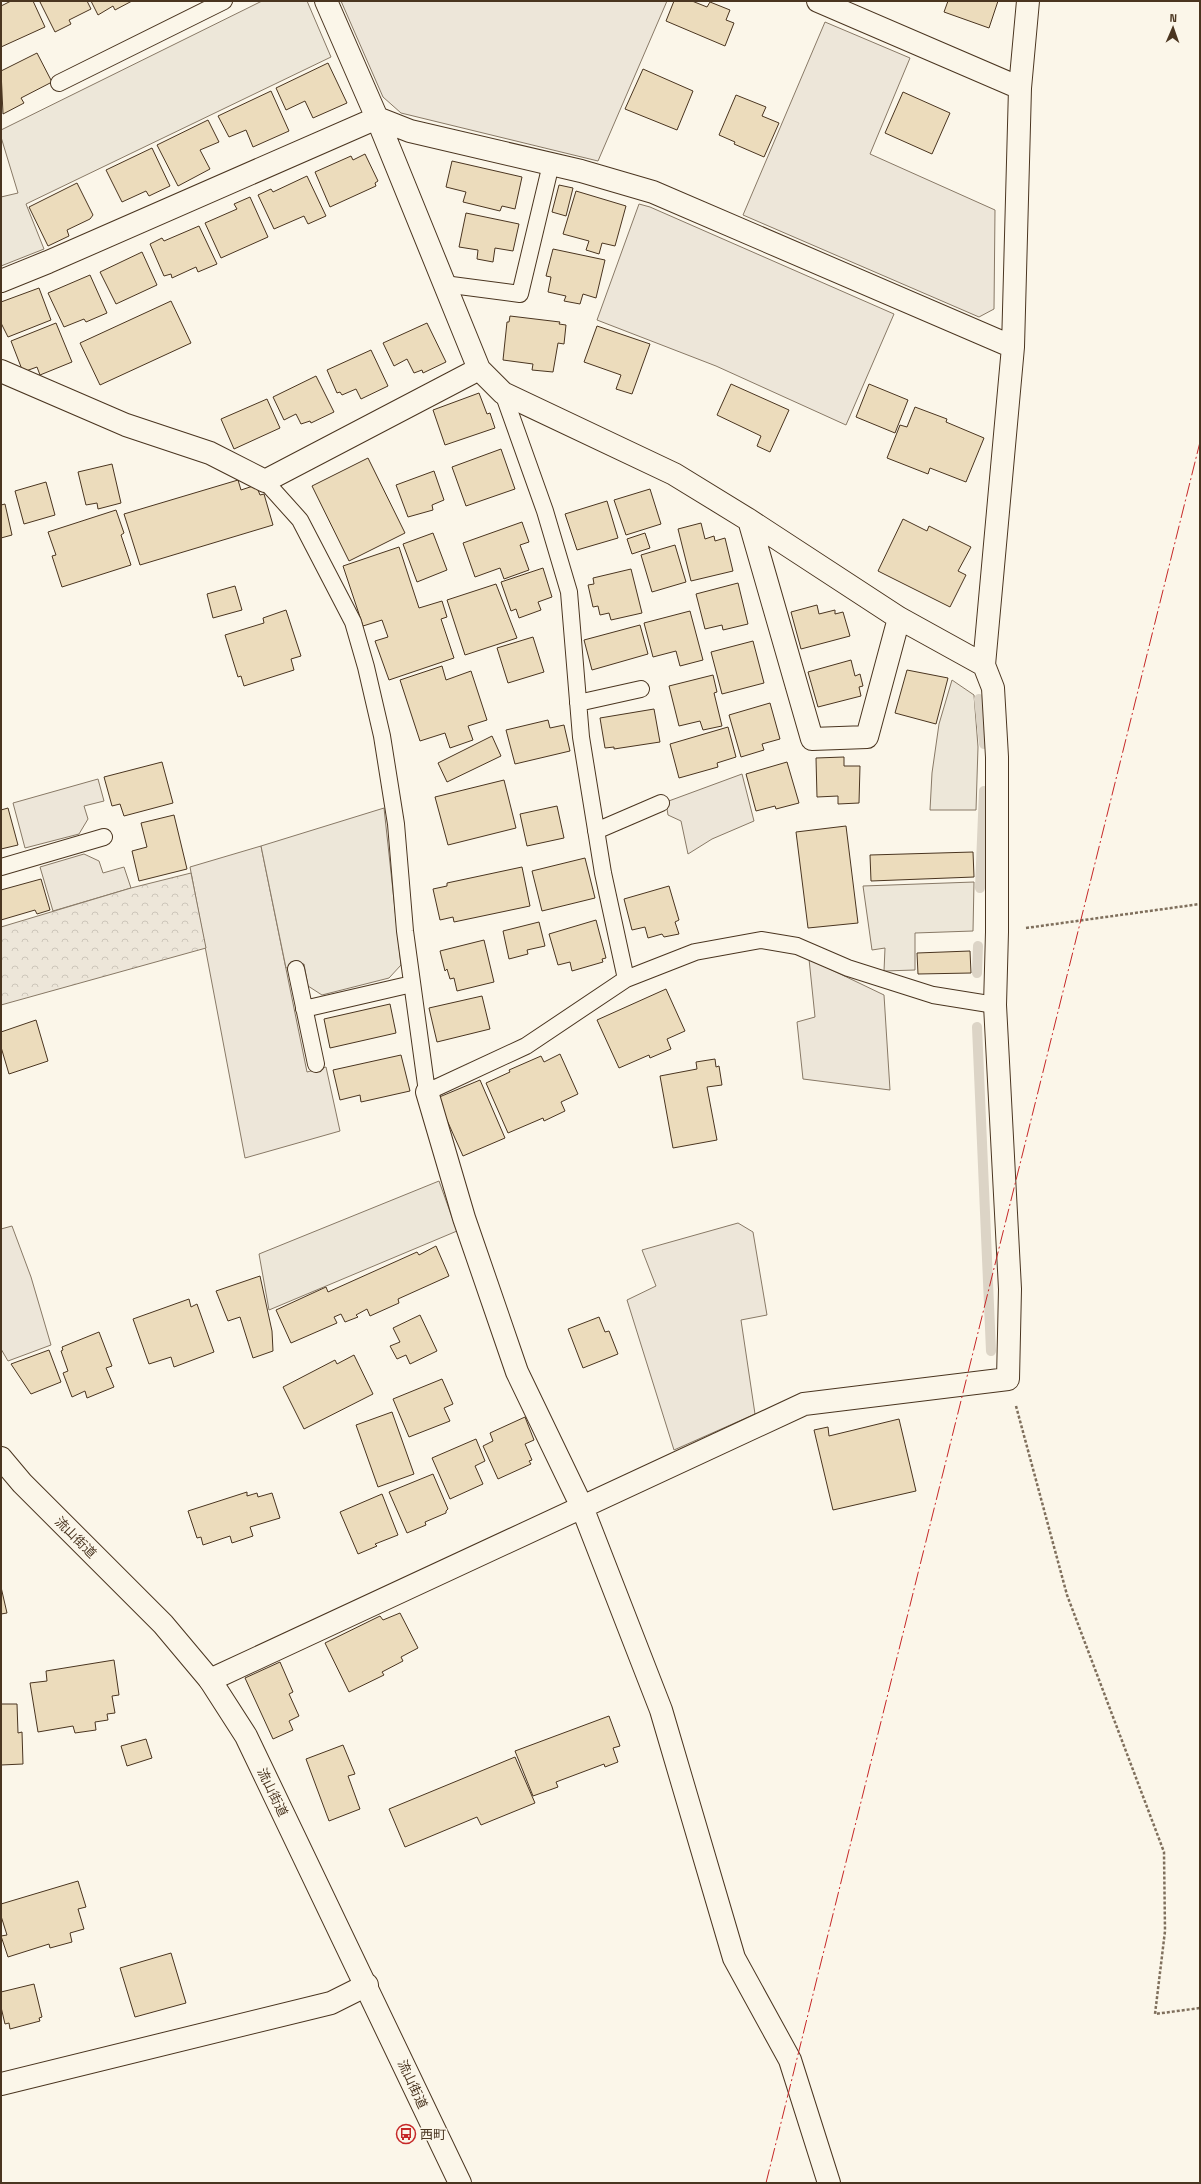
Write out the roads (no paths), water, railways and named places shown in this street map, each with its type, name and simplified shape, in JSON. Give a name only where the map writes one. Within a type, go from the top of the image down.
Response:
[{"type":"street","points":[[326,1],[377,118],[479,369],[503,393],[674,474],[749,520],[899,618],[984,665]]},
{"type":"street","points":[[818,1],[1020,88]]},
{"type":"street","points":[[210,1680],[804,1404],[1008,1379],[1010,1289],[995,1006],[997,932],[997,757],[993,688],[984,665],[1013,347],[1020,88],[1028,1]]},
{"type":"street","points":[[1,281],[48,262],[377,118],[410,131],[551,164],[653,192],[1013,347]]},
{"type":"street","points":[[1,371],[126,425],[210,452],[265,481],[479,369]]},
{"type":"street","points":[[749,520],[812,739],[867,736],[899,618]]},
{"type":"street","points":[[427,1092],[464,1218],[517,1372],[582,1507],[661,1710],[734,1958],[790,2060],[829,2183]]},
{"type":"street","name":"流山街道","points":[[1,1458],[22,1483],[163,1624],[210,1680],[246,1736],[367,1985],[460,2183]]},
{"type":"street","points":[[1,2084],[330,2003],[367,1985]]},
{"type":"lane","points":[[59,83],[224,1]]},
{"type":"lane","points":[[444,284],[520,294],[551,164]]},
{"type":"lane","points":[[503,393],[545,511],[569,592],[581,737],[603,873],[626,979]]},
{"type":"lane","points":[[265,481],[300,520],[353,622],[366,667],[382,736],[396,824],[405,931],[427,1092],[526,1046],[626,979],[695,952],[761,940],[797,946],[848,968],[933,995],[995,1006]]},
{"type":"lane","points":[[578,702],[641,689]]},
{"type":"lane","points":[[596,831],[661,803]]},
{"type":"lane","points":[[1,867],[104,838]]},
{"type":"lane","points":[[296,969],[316,1064]]},
{"type":"lane","points":[[304,1009],[412,984]]},
{"type":"waterway","points":[[979,699],[984,744]]},
{"type":"waterway","points":[[980,888],[984,791]]},
{"type":"waterway","points":[[977,973],[978,946]]},
{"type":"waterway","points":[[977,1027],[991,1351]]},
{"type":"place","name":"西町","points":[[406,2134]]}]
